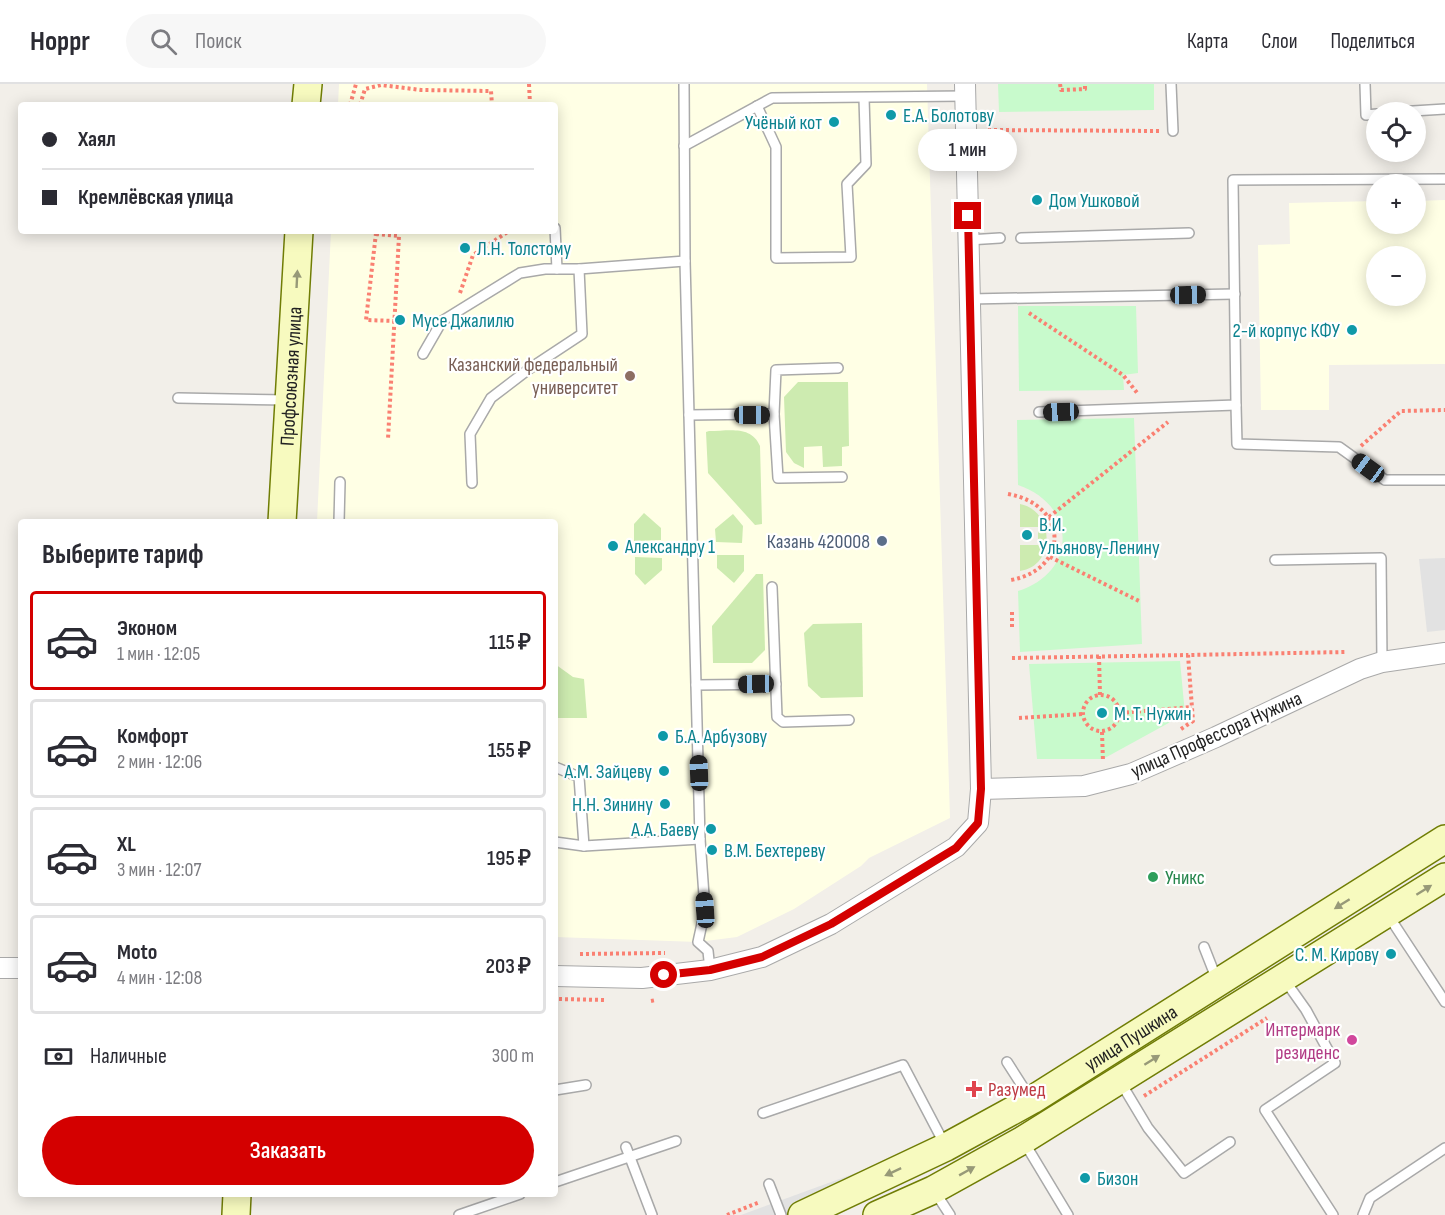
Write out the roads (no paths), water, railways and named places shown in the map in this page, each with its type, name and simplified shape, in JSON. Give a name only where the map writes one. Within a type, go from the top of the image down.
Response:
[{"type":"main road","points":[[306,102],[308,84]]},
{"type":"main road","name":"Профсоюзная улица","points":[[282,519],[299,234]]},
{"type":"main road","name":"улица Пушкина","points":[[802,1215],[946,1147],[1032,1100],[1445,839]]},
{"type":"main road","name":"улица Пушкина","points":[[877,1215],[933,1190],[1023,1140],[1445,877]]},
{"type":"main road","points":[[236,1215],[237,1197]]},
{"type":"street","points":[[558,976],[642,978],[710,970],[762,957],[831,924],[956,848],[978,823],[981,789],[965,90]]},
{"type":"street","name":"улица Профессора Нужина","points":[[981,789],[1084,786],[1131,774],[1216,737],[1359,669],[1382,655],[1445,653]]},
{"type":"street","points":[[0,968],[18,968]]},
{"type":"lane","points":[[684,84],[685,261],[700,839],[705,910],[698,942],[708,951],[710,970]]},
{"type":"lane","points":[[1171,84],[1173,131]]},
{"type":"lane","points":[[1365,84],[1366,115]]},
{"type":"lane","points":[[684,146],[772,98],[864,98],[965,90]]},
{"type":"lane","points":[[757,106],[776,147],[776,258],[851,257],[847,184],[866,164],[864,98]]},
{"type":"lane","points":[[1426,110],[1445,109]]},
{"type":"lane","points":[[1445,179],[1233,180],[1237,444],[1339,447],[1385,480],[1445,480]]},
{"type":"lane","points":[[1021,238],[1189,233]]},
{"type":"lane","points":[[555,234],[557,269]]},
{"type":"lane","points":[[968,240],[1000,238]]},
{"type":"lane","points":[[423,354],[442,321],[520,273],[685,261]]},
{"type":"lane","points":[[472,483],[470,434],[491,398],[529,369],[582,334],[579,269]]},
{"type":"lane","points":[[969,299],[1235,294]]},
{"type":"lane","points":[[838,368],[776,370],[774,414],[778,478],[842,477]]},
{"type":"lane","points":[[178,398],[290,400]]},
{"type":"lane","points":[[1039,412],[1236,405]]},
{"type":"lane","points":[[689,415],[774,414]]},
{"type":"lane","points":[[339,519],[340,483]]},
{"type":"lane","points":[[1275,560],[1381,558],[1382,655]]},
{"type":"lane","points":[[772,587],[777,717],[781,721],[849,720]]},
{"type":"lane","points":[[696,685],[776,684]]},
{"type":"lane","points":[[558,768],[579,777],[584,846]]},
{"type":"lane","points":[[558,842],[584,846],[700,839]]},
{"type":"lane","points":[[1387,913],[1445,1002]]},
{"type":"lane","points":[[1204,947],[1218,982]]},
{"type":"lane","points":[[1283,977],[1306,1010],[1335,1063],[1265,1110],[1333,1215]]},
{"type":"lane","points":[[1007,1062],[1032,1100]]},
{"type":"lane","points":[[763,1113],[903,1065],[946,1147]]},
{"type":"lane","points":[[1119,1081],[1148,1128],[1184,1173],[1230,1142]]},
{"type":"lane","points":[[558,1090],[586,1085]]},
{"type":"lane","points":[[1023,1140],[1068,1215]]},
{"type":"lane","points":[[558,1181],[628,1151],[676,1141]]},
{"type":"lane","points":[[1363,1215],[1370,1198],[1445,1148]]},
{"type":"lane","points":[[628,1151],[652,1215]]},
{"type":"lane","points":[[770,1184],[781,1215]]},
{"type":"lane","points":[[933,1190],[950,1215]]},
{"type":"lane","points":[[459,1215],[511,1197]]},
{"type":"place","name":"Е.А. Болотову","points":[[891,115]]},
{"type":"place","name":"Учёный кот","points":[[834,122]]},
{"type":"place","name":"Дом Ушковой","points":[[1037,200]]},
{"type":"place","name":"Л.Н. Толстому","points":[[465,248]]},
{"type":"place","name":"Мусе Джалилю","points":[[400,320]]},
{"type":"place","name":"2-й корпус КФУ","points":[[1352,330]]},
{"type":"place","name":"Казанский федеральный университет","points":[[630,376]]},
{"type":"place","name":"В.И. Ульянову-Ленину","points":[[1027,535]]},
{"type":"place","name":"Казань 420008","points":[[882,541]]},
{"type":"place","name":"Александру 1","points":[[613,546]]},
{"type":"place","name":"М. Т. Нужин","points":[[1102,713]]},
{"type":"place","name":"Б.А. Арбузову","points":[[663,736]]},
{"type":"place","name":"А.М. Зайцеву","points":[[664,771]]},
{"type":"place","name":"Н.Н. Зинину","points":[[665,804]]},
{"type":"place","name":"А.А. Баеву","points":[[711,829]]},
{"type":"place","name":"В.М. Бехтереву","points":[[712,850]]},
{"type":"place","name":"Уникс","points":[[1153,877]]},
{"type":"place","name":"С. М. Кирову","points":[[1391,954]]},
{"type":"place","name":"Интермарк резиденс","points":[[1352,1040]]},
{"type":"place","name":"Разумед","points":[[974,1089]]},
{"type":"place","name":"Бизон","points":[[1085,1178]]}]
